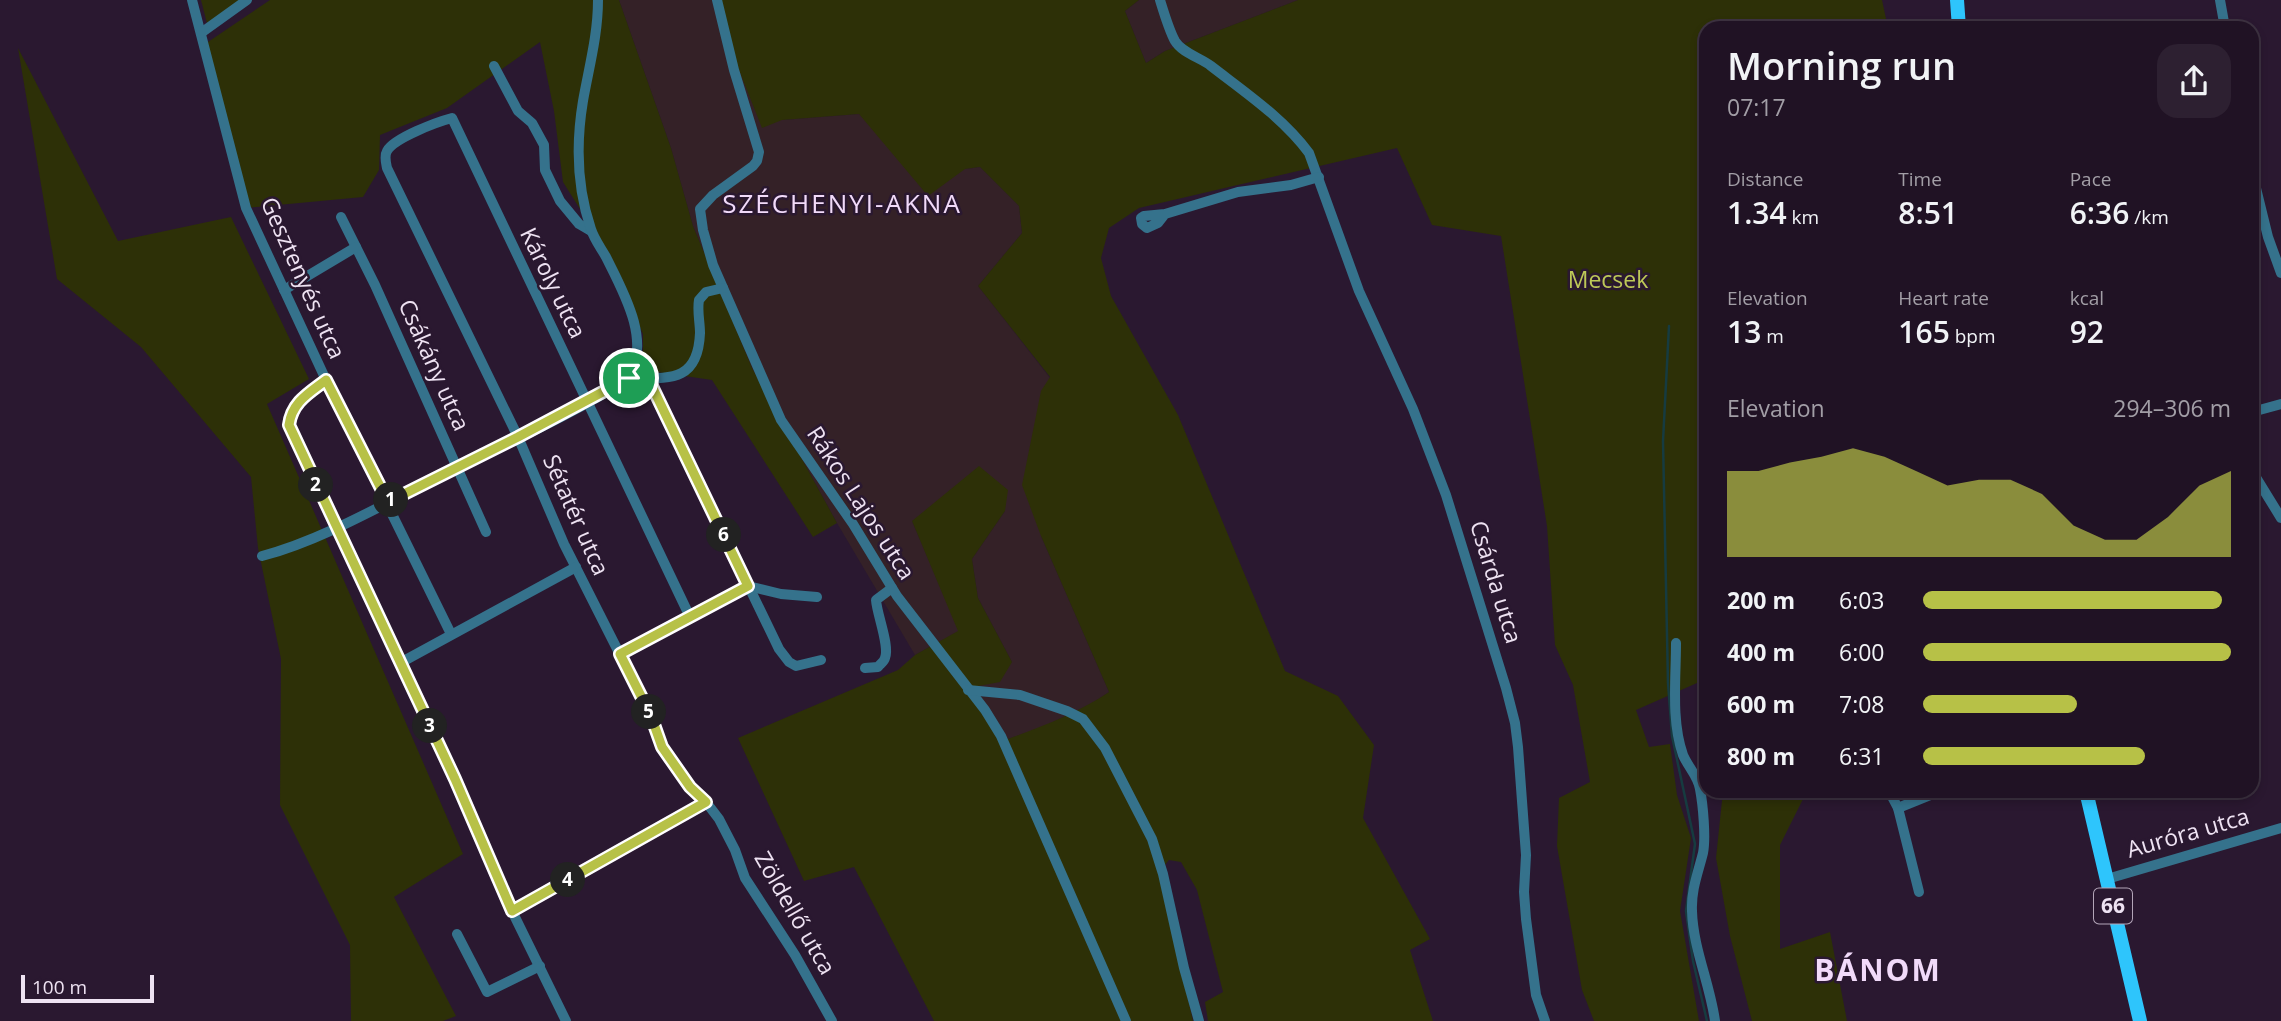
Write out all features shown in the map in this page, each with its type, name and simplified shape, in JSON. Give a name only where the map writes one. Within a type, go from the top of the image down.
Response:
[{"type":"main road","points":[[1957,0],[1958,21]]},
{"type":"main road","name":"66","points":[[2089,798],[2140,1021]]},
{"type":"street","name":"Gesztenyés utca","points":[[192,0],[246,208],[326,380],[451,634]]},
{"type":"street","points":[[201,33],[247,0]]},
{"type":"street","points":[[598,0],[596,41],[580,126],[581,183],[591,230],[621,288],[633,320],[638,345],[635,368],[629,378]]},
{"type":"street","name":"Rákos Lajos utca","points":[[717,0],[734,70],[759,152],[753,166],[713,195],[700,209],[705,241],[723,288],[781,420],[853,524],[892,588],[995,726],[1126,1021]]},
{"type":"street","name":"Csárda utca","points":[[1160,0],[1175,40],[1180,46],[1209,64],[1277,116],[1309,153],[1359,291],[1393,363],[1446,495],[1515,723],[1526,855],[1526,919],[1536,995],[1545,1021]]},
{"type":"street","points":[[2220,0],[2224,21]]},
{"type":"street","points":[[494,66],[518,111],[532,123],[544,145],[545,170],[560,201],[579,224],[591,230]]},
{"type":"street","name":"Károly utca","points":[[452,118],[690,617]]},
{"type":"street","name":"Sétatér utca","points":[[452,118],[401,139],[387,150],[385,160],[518,437],[576,567],[651,716],[662,747],[690,787],[706,802]]},
{"type":"street","points":[[1165,214],[1238,192],[1291,185],[1319,177]]},
{"type":"street","points":[[2259,200],[2281,273]]},
{"type":"street","name":"Csákány utca","points":[[341,217],[486,532]]},
{"type":"street","points":[[284,290],[356,247]]},
{"type":"street","points":[[262,556],[282,551],[388,502],[629,378],[673,378],[682,374],[697,356],[699,300],[706,292],[723,288]]},
{"type":"street","points":[[648,378],[779,649],[789,662],[796,666],[821,660]]},
{"type":"street","points":[[326,380],[299,401],[290,415],[289,425],[455,779],[512,911],[566,1021]]},
{"type":"street","points":[[2259,410],[2281,404]]},
{"type":"street","points":[[2259,482],[2281,518]]},
{"type":"street","points":[[400,663],[576,567]]},
{"type":"street","points":[[620,654],[748,586],[780,594],[817,597]]},
{"type":"street","points":[[865,668],[878,667],[886,657],[876,600],[892,588]]},
{"type":"street","points":[[1676,643],[1678,731],[1683,755],[1699,785]]},
{"type":"street","points":[[968,690],[1020,695],[1067,711],[1083,719],[1105,748],[1152,839],[1199,1021]]},
{"type":"street","points":[[1701,798],[1703,851],[1693,888],[1692,911],[1715,1021]]},
{"type":"street","points":[[1893,798],[1898,808],[1919,892]]},
{"type":"street","points":[[1898,808],[1923,798]]},
{"type":"street","points":[[512,911],[706,802]]},
{"type":"street","name":"Zöldellő utca","points":[[706,802],[735,850],[745,878],[760,898],[832,1021]]},
{"type":"street","name":"Auróra utca","points":[[2107,879],[2281,828]]},
{"type":"street","points":[[457,934],[487,992],[540,966]]},
{"type":"shaded area","points":[[619,0],[718,0],[782,120],[859,114],[965,169],[980,167],[1019,206],[1022,233],[978,286],[1050,378],[1041,536],[1109,692],[1091,704],[1045,726],[1008,739],[972,687],[1012,662],[978,598],[972,559],[1005,511],[912,521],[959,631],[915,655],[837,523],[752,368],[693,226],[671,148]]},
{"type":"shaded area","points":[[1139,0],[1298,0],[1165,51],[1146,63],[1125,11]]},
{"type":"green space","points":[[201,0],[252,0],[209,31]]},
{"type":"green space","points":[[270,0],[619,0],[671,148],[693,226],[752,368],[837,523],[813,537],[712,380],[643,370],[643,334],[607,252],[563,182],[554,111],[540,42],[447,108],[380,135],[379,170],[363,197],[246,208],[205,44]]},
{"type":"green space","name":"Mecsek","points":[[718,0],[1139,0],[1125,11],[1146,63],[1165,51],[1298,0],[1882,0],[1886,21],[1699,21],[1699,682],[1636,710],[1649,747],[1670,744],[1677,795],[1691,838],[1680,911],[1699,1021],[1594,1021],[1582,990],[1557,846],[1559,798],[1590,782],[1573,685],[1555,645],[1547,526],[1501,236],[1432,225],[1397,148],[1139,208],[1109,228],[1101,258],[1111,296],[1178,415],[1285,671],[1338,696],[1374,745],[1363,818],[1430,939],[1410,950],[1433,1021],[1208,1021],[1205,1002],[1223,992],[1197,890],[1181,862],[1169,860],[1159,872],[1193,1021],[934,1021],[854,867],[804,881],[738,738],[898,670],[915,655],[958,631],[912,521],[979,466],[1008,490],[1005,511],[972,559],[978,598],[1012,662],[1000,682],[973,687],[1008,739],[1073,713],[1109,692],[1041,536],[1022,485],[1041,391],[1050,377],[978,286],[1022,233],[1019,206],[980,167],[965,169],[928,196],[859,114],[782,120],[762,128],[720,22]]},
{"type":"green space","points":[[18,48],[118,241],[231,217],[309,379],[267,404],[463,854],[394,897],[456,1016],[443,1021],[351,1021],[350,945],[280,805],[281,659],[258,548],[251,477],[141,347],[57,279]]},
{"type":"green space","points":[[1722,798],[1804,798],[1780,845],[1780,949],[1830,932],[1847,1021],[1752,1021],[1730,936],[1716,858]]},
{"type":"waterway","points":[[1669,326],[1663,441],[1668,683],[1672,736],[1695,844],[1686,911],[1693,961],[1707,1021]]},
{"type":"district","name":"SZÉCHENYI-AKNA","points":[[842,204]]},
{"type":"district","name":"BÁNOM","points":[[1878,971]]},
{"type":"route","points":[[629,378],[648,378],[748,586],[620,654],[651,716],[662,747],[690,787],[706,802],[512,911],[455,779],[289,425],[290,415],[299,401],[326,380],[388,502],[629,378]]}]
